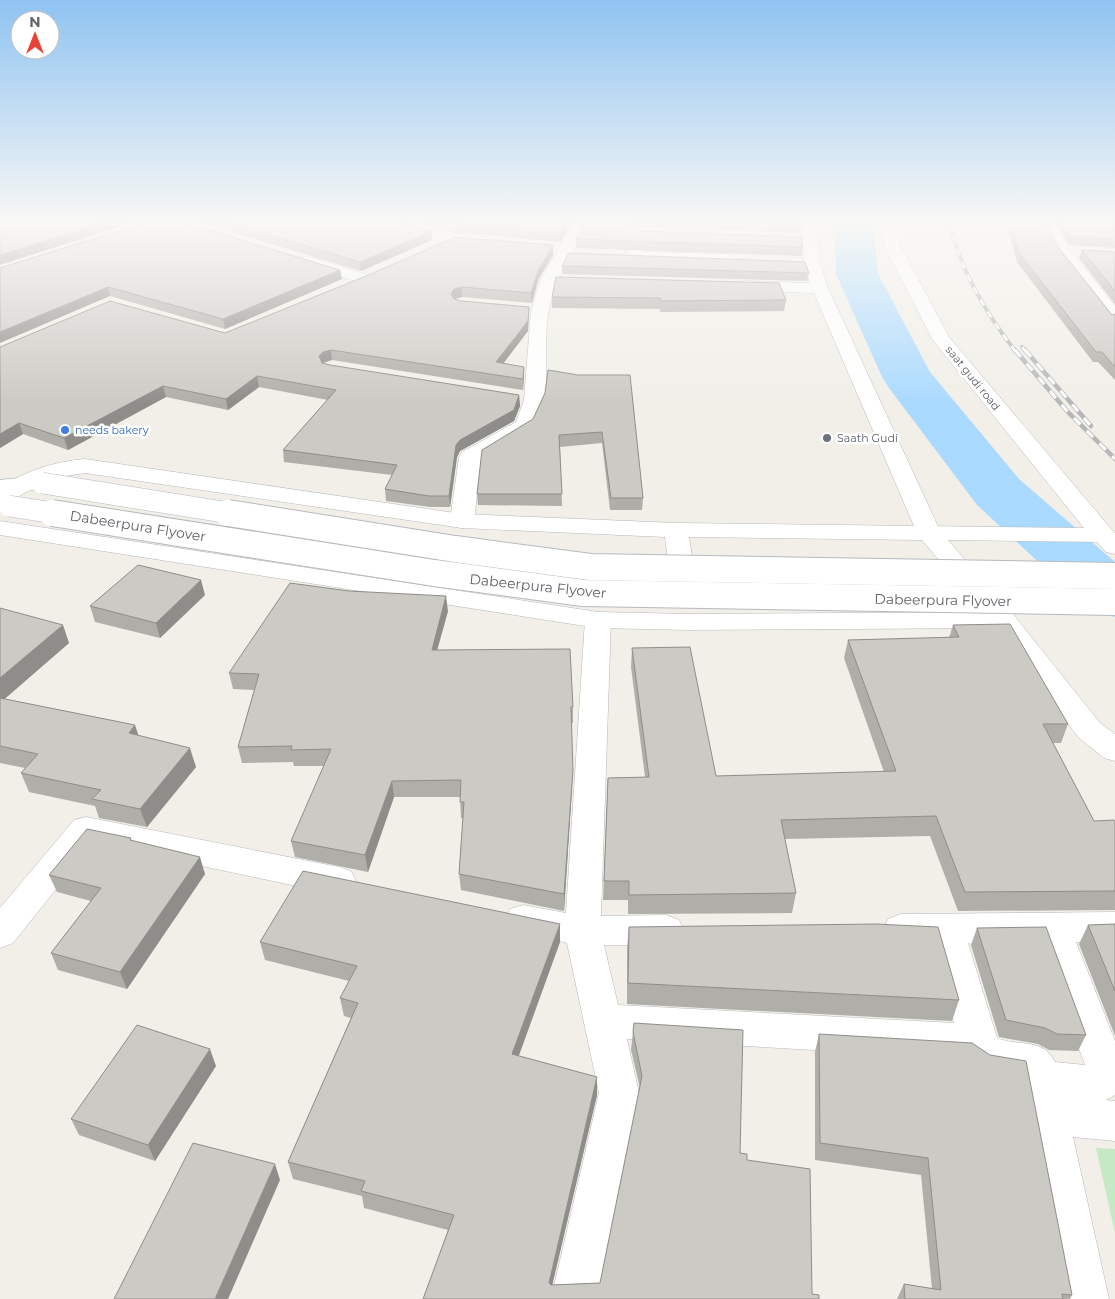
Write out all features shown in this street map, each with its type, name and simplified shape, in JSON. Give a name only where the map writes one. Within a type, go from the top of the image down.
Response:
[{"type":"street","points":[[339,290],[356,283]]},
{"type":"street","points":[[462,520],[470,457],[525,425],[525,399],[540,311],[548,283]]},
{"type":"street","points":[[816,283],[941,534],[1004,620],[1089,730],[1115,750]]},
{"type":"street","name":"saat gudi road","points":[[912,283],[941,339],[1099,533]]},
{"type":"street","points":[[1088,283],[1115,318]]},
{"type":"street","points":[[723,286],[820,288]]},
{"type":"street","points":[[520,309],[540,311]]},
{"type":"street","points":[[4,499],[36,474],[60,468],[84,466],[462,520],[676,530],[941,534],[1099,533]]},
{"type":"street","name":"Dabeerpura Flyover","points":[[4,499],[42,483],[455,549],[590,567],[1115,576]]},
{"type":"street","points":[[4,499],[598,620],[689,622],[1004,620]]},
{"type":"street","name":"Dabeerpura Flyover","points":[[4,499],[434,574],[583,593],[1115,602]]},
{"type":"street","points":[[676,530],[689,622]]},
{"type":"street","points":[[762,531],[790,621]]},
{"type":"street","points":[[574,1299],[619,1093],[583,931],[598,620]]},
{"type":"street","points":[[0,933],[86,828],[369,887]]},
{"type":"street","points":[[495,913],[583,931],[701,930]]},
{"type":"street","points":[[868,929],[1115,927]]},
{"type":"street","points":[[946,928],[981,1049],[990,1057],[1029,1060],[1037,1066],[1086,1299]]},
{"type":"street","points":[[1043,1097],[1097,1085],[1109,1076],[1052,928]]},
{"type":"street","points":[[604,1021],[979,1042]]},
{"type":"street","points":[[1043,1097],[1115,1121]]},
{"type":"green space","points":[[1096,1148],[1115,1149],[1115,1233]]},
{"type":"building","points":[[0,283],[310,283],[223,319],[108,287],[0,332]]},
{"type":"building","points":[[350,283],[534,283],[531,293],[462,287],[454,289],[451,294],[454,299],[461,301],[529,307],[528,321],[496,362],[524,367],[523,379],[331,350],[323,352],[319,356],[322,363],[330,365],[519,395],[514,410],[460,440],[456,445],[449,496],[429,496],[385,489],[397,465],[283,450],[336,390],[257,376],[226,399],[163,386],[64,438],[19,423],[0,434],[0,347],[110,301],[225,333]]},
{"type":"building","points":[[555,283],[765,283],[779,283],[786,300],[661,301],[660,298],[552,297]]},
{"type":"building","points":[[1042,283],[1086,283],[1112,315],[1115,314],[1115,367],[1102,352],[1096,352]]},
{"type":"building","points":[[1108,283],[1115,283],[1115,291]]},
{"type":"building","points":[[548,370],[578,375],[630,375],[643,498],[611,498],[602,432],[559,435],[562,494],[477,494],[482,450],[533,419],[545,393]]},
{"type":"building","points":[[138,565],[201,580],[156,623],[90,606]]},
{"type":"building","points":[[290,583],[349,591],[446,596],[432,650],[570,649],[573,707],[571,707],[573,770],[564,894],[459,874],[464,802],[460,802],[461,780],[392,781],[365,855],[291,841],[331,749],[291,750],[292,746],[238,747],[259,674],[229,673]]},
{"type":"building","points":[[0,608],[63,625],[0,678]]},
{"type":"building","points":[[1010,624],[1068,724],[1043,724],[1094,821],[1114,820],[1115,822],[1115,891],[965,892],[936,816],[781,820],[796,893],[629,895],[629,881],[604,881],[608,778],[649,777],[632,648],[690,647],[716,776],[896,771],[848,640],[959,637],[953,625]]},
{"type":"building","points":[[0,698],[135,725],[129,733],[190,748],[140,809],[92,799],[101,790],[21,773],[38,754],[0,746]]},
{"type":"building","points":[[87,829],[131,838],[130,840],[200,857],[120,972],[51,953],[101,888],[49,875]]},
{"type":"building","points":[[303,871],[560,924],[512,1054],[597,1077],[549,1283],[551,1285],[600,1283],[642,1076],[633,1032],[634,1023],[743,1030],[740,1153],[747,1154],[747,1160],[810,1169],[812,1294],[819,1295],[819,1299],[423,1299],[454,1215],[361,1191],[365,1181],[288,1162],[358,1003],[340,998],[357,966],[260,942]]},
{"type":"building","points":[[876,924],[938,927],[959,1000],[628,983],[629,927]]},
{"type":"building","points":[[1115,924],[1115,991],[1088,925]]},
{"type":"building","points":[[1046,927],[1086,1035],[1057,1034],[1045,1028],[1006,1020],[977,928]]},
{"type":"building","points":[[137,1025],[210,1049],[148,1145],[71,1119]]},
{"type":"building","points":[[819,1034],[972,1043],[990,1055],[1026,1061],[1072,1295],[1062,1294],[1063,1299],[905,1299],[904,1284],[941,1290],[928,1158],[820,1143]]},
{"type":"building","points":[[193,1143],[275,1164],[215,1299],[114,1299]]},
{"type":"waterway","points":[[861,283],[907,377],[998,492],[1115,597]]},
{"type":"railway","points":[[971,283],[994,322],[1016,352]]},
{"type":"railway","points":[[1022,347],[1026,352]]},
{"type":"railway","points":[[1015,350],[1067,411],[1115,459]]},
{"type":"railway","points":[[1025,350],[1091,426]]},
{"type":"place","name":"needs bakery","points":[[65,430]]},
{"type":"place","name":"Saath Gudi","points":[[827,438]]}]
